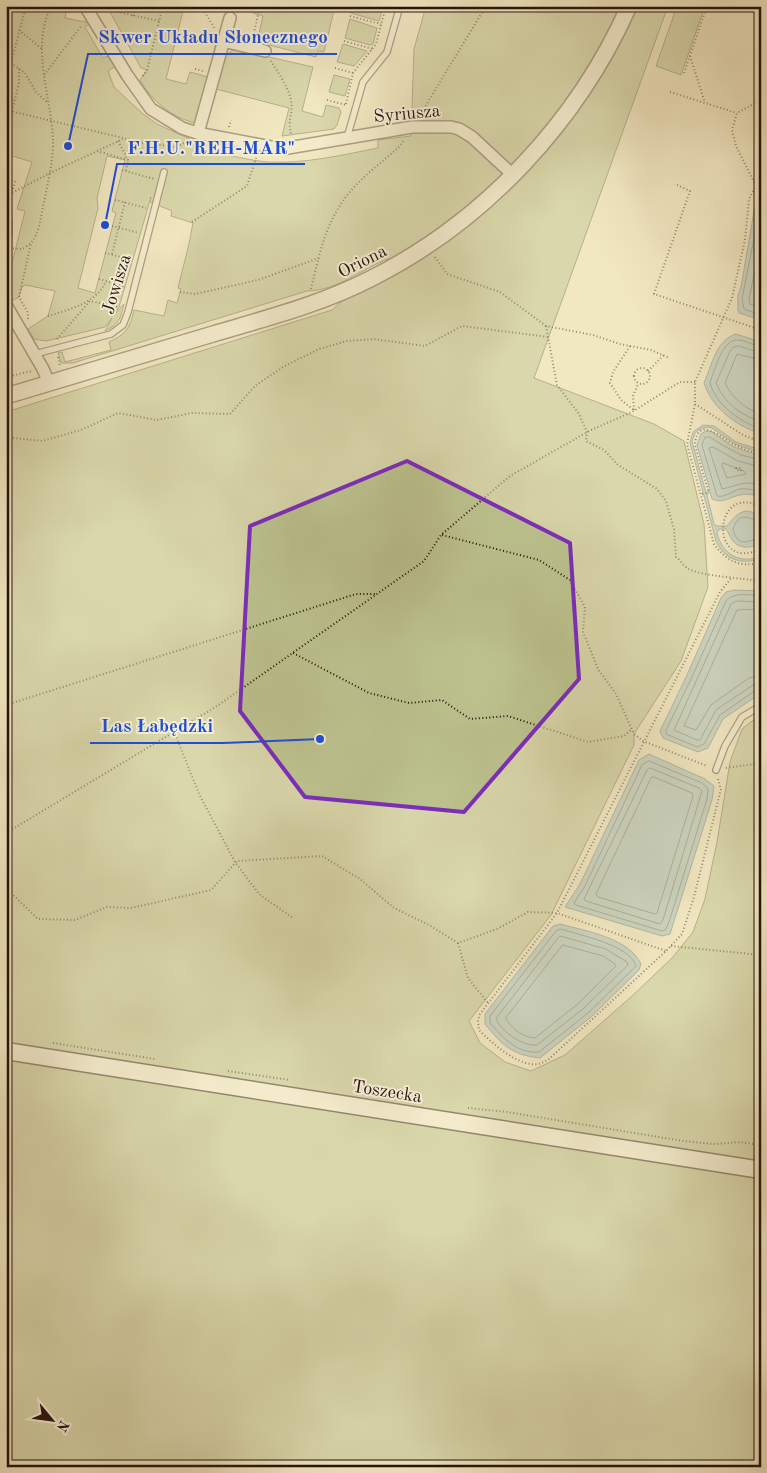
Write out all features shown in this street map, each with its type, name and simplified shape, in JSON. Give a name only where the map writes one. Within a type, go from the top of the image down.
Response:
[{"type":"main road","name":"Toszecka","points":[[6,1050],[758,1170]]},
{"type":"street","name":"Syriusza","points":[[85,6],[126,75],[151,108],[196,136],[282,149],[412,127],[443,126],[458,129],[472,137],[513,175]]},
{"type":"street","name":"Oriona","points":[[6,396],[308,305],[347,290],[380,274],[429,246],[461,222],[513,175],[553,129],[589,81],[608,50],[630,6]]},
{"type":"street","points":[[196,136],[220,38],[230,18]]},
{"type":"street","points":[[220,38],[265,51]]},
{"type":"street","points":[[6,222],[6,234]]},
{"type":"street","points":[[6,305],[35,354],[49,384]]},
{"type":"lane","name":"Syriusza","points":[[348,138],[363,82],[387,52],[400,6]]},
{"type":"lane","name":"Jowisza","points":[[35,354],[111,334],[123,325],[164,172]]},
{"type":"lane","points":[[716,770],[725,746],[742,717],[761,706]]},
{"type":"lane","points":[[758,1170],[761,1146]]},
{"type":"path","points":[[10,63],[26,6]]},
{"type":"path","points":[[20,297],[32,243],[41,216],[52,155],[51,121],[42,50],[42,33],[51,6]]},
{"type":"path","points":[[133,16],[135,6]]},
{"type":"path","points":[[140,80],[147,70],[163,6]]},
{"type":"path","points":[[201,6],[220,38]]},
{"type":"path","points":[[250,47],[260,6]]},
{"type":"path","points":[[327,100],[346,105],[353,73],[376,44],[386,6]]},
{"type":"path","points":[[309,295],[319,258],[336,213],[343,201],[356,184],[399,147],[486,6]]},
{"type":"path","points":[[684,73],[707,6]]},
{"type":"path","points":[[98,8],[159,21]]},
{"type":"path","points":[[350,16],[381,24]]},
{"type":"path","points":[[44,75],[85,21]]},
{"type":"path","points":[[20,30],[42,50]]},
{"type":"path","points":[[204,34],[220,38]]},
{"type":"path","points":[[344,41],[373,49]]},
{"type":"path","points":[[265,51],[291,99],[292,108],[288,126],[292,138]]},
{"type":"path","points":[[690,56],[705,103]]},
{"type":"path","points":[[6,62],[25,73],[36,92],[48,103]]},
{"type":"path","points":[[12,111],[19,83],[19,68]]},
{"type":"path","points":[[335,68],[353,73]]},
{"type":"path","points":[[195,69],[209,72]]},
{"type":"path","points":[[670,92],[737,113]]},
{"type":"path","points":[[756,186],[749,175],[733,138],[734,121],[737,113],[761,100]]},
{"type":"path","points":[[6,110],[123,139],[176,147],[196,136]]},
{"type":"path","points":[[228,130],[231,120]]},
{"type":"path","points":[[6,196],[123,139]]},
{"type":"path","points":[[118,141],[128,160],[124,171],[156,180]]},
{"type":"path","points":[[96,151],[126,159]]},
{"type":"path","points":[[192,222],[247,186],[256,158]]},
{"type":"path","points":[[12,193],[16,179]]},
{"type":"path","points":[[761,180],[749,199],[745,240],[732,298],[695,382],[695,404],[687,444],[703,494],[711,536],[720,552],[731,560],[740,563],[761,562]]},
{"type":"path","points":[[677,185],[690,191],[654,294],[761,330]]},
{"type":"path","points":[[6,191],[12,193]]},
{"type":"path","points":[[115,200],[148,209]]},
{"type":"path","points":[[112,254],[125,202]]},
{"type":"path","points":[[112,226],[142,233]]},
{"type":"path","points":[[6,248],[22,250],[32,243]]},
{"type":"path","points":[[105,252],[134,260]]},
{"type":"path","points":[[434,255],[446,274],[500,292],[546,326],[594,335],[651,350],[670,358]]},
{"type":"path","points":[[180,292],[195,294],[258,280],[319,258]]},
{"type":"path","points":[[99,279],[126,287]]},
{"type":"path","points":[[56,339],[103,288],[106,281]]},
{"type":"path","points":[[48,316],[90,301],[119,307]]},
{"type":"path","points":[[6,437],[42,441],[81,430],[118,413],[157,420],[192,413],[230,414],[255,386],[283,367],[319,349],[347,342],[374,339],[425,346],[462,326],[549,337]]},
{"type":"path","points":[[546,326],[557,385],[579,414],[587,432],[586,441],[604,450],[618,465],[657,488],[666,501],[674,529],[676,556],[688,569],[714,576],[747,578],[761,582]]},
{"type":"path","points":[[630,346],[613,372],[610,382],[620,400],[634,410]]},
{"type":"path","points":[[6,350],[10,356]]},
{"type":"path","points":[[56,352],[60,366]]},
{"type":"path","points":[[648,371],[664,355]]},
{"type":"path","points":[[643,368],[648,371],[649,381],[644,384],[638,384],[634,378],[636,371],[643,368]]},
{"type":"path","points":[[6,377],[37,370]]},
{"type":"path","points":[[6,833],[217,706],[424,561],[442,535],[510,476],[587,432],[634,410],[680,382],[695,382]]},
{"type":"path","points":[[634,410],[633,396],[638,384]]},
{"type":"path","points":[[695,404],[743,435],[761,442]]},
{"type":"path","points":[[703,494],[708,490],[695,445],[695,438],[699,432],[706,429],[712,430],[735,445],[761,454]]},
{"type":"path","points":[[738,475],[739,463]]},
{"type":"path","points":[[761,507],[752,504],[738,505],[727,513],[722,528],[726,542],[736,550],[748,553],[761,549]]},
{"type":"path","points":[[442,535],[539,560],[570,580],[584,607],[583,632],[598,669],[616,694],[634,734],[643,741],[716,770],[761,763]]},
{"type":"path","points":[[716,770],[721,789],[694,897],[682,934],[550,1059],[537,1064],[525,1063],[498,1048],[479,1030],[478,1021],[480,1014],[557,913],[720,592],[732,577]]},
{"type":"path","points":[[6,705],[356,594],[377,594]]},
{"type":"path","points":[[292,653],[369,693],[409,702],[442,700],[470,719],[508,716],[588,742],[624,736],[632,729]]},
{"type":"path","points":[[174,731],[199,794],[235,862],[259,894],[293,918]]},
{"type":"path","points":[[6,888],[38,919],[75,920],[106,907],[131,908],[211,890],[235,862],[322,856],[360,879],[394,908],[429,925],[458,943],[468,978],[488,1003]]},
{"type":"path","points":[[458,943],[497,929],[528,912],[557,913],[666,951]]},
{"type":"path","points":[[671,946],[761,955]]},
{"type":"path","points":[[51,1043],[162,1060]]},
{"type":"path","points":[[226,1070],[290,1080]]},
{"type":"path","points":[[467,1108],[507,1112],[691,1142],[714,1144],[740,1142],[761,1146]]},
{"type":"highlighted area","points":[[407,461],[570,543],[579,679],[464,812],[305,797],[240,711],[250,526]]},
{"type":"green space","points":[[6,6],[67,6],[65,18],[91,23],[85,27],[103,58],[110,55],[116,66],[108,71],[114,87],[143,114],[157,124],[194,141],[193,146],[249,160],[296,162],[378,148],[378,140],[411,136],[414,49],[426,6],[668,6],[534,378],[654,424],[684,441],[704,524],[708,587],[681,661],[634,734],[634,745],[551,915],[469,1021],[480,1043],[505,1062],[531,1071],[565,1055],[672,958],[693,932],[705,899],[717,842],[730,762],[742,729],[761,714],[761,1467],[6,1467],[6,412],[332,310],[390,258],[329,287],[307,291],[73,363],[61,363],[58,353],[62,352],[65,362],[111,350],[109,342],[126,330],[134,310],[164,316],[168,300],[177,303],[181,289],[178,288],[193,223],[171,216],[172,211],[150,202],[151,197],[119,307],[115,314],[124,304],[117,323],[105,331],[112,318],[105,327],[46,341],[34,339],[28,329],[48,316],[55,291],[25,285],[22,287],[19,297],[10,302],[6,295],[6,275],[9,275],[25,211],[17,209],[32,162],[6,154]],"holes":[[[107,156],[125,160],[112,211],[116,213],[95,293],[78,288],[98,208],[97,198]]]},
{"type":"green space","points":[[97,6],[180,6],[183,11],[166,79],[186,84],[190,72],[208,77],[195,123],[178,117],[150,95],[140,80],[147,70],[141,68],[109,10]]},
{"type":"green space","points":[[255,6],[335,6],[324,52],[318,51],[316,57],[257,42],[263,16],[253,13]]},
{"type":"green space","points":[[353,6],[383,6],[379,21],[351,13]]},
{"type":"green space","points":[[677,6],[705,6],[681,75],[656,66]]},
{"type":"green space","points":[[350,19],[377,28],[373,44],[370,45],[345,38]]},
{"type":"green space","points":[[343,44],[367,51],[354,66],[337,62]]},
{"type":"green space","points":[[234,49],[313,67],[302,111],[323,117],[326,105],[339,108],[341,112],[334,129],[282,136],[289,108],[216,89],[225,56]]},
{"type":"green space","points":[[334,75],[350,79],[345,96],[329,92]]},
{"type":"water","points":[[761,190],[761,320],[739,313],[738,295],[756,200]]},
{"type":"water","points":[[736,334],[761,342],[761,434],[742,426],[726,415],[713,401],[704,383],[719,347],[729,337]]},
{"type":"water","points":[[703,425],[714,426],[736,442],[761,450],[761,453],[735,444],[712,428],[707,427],[695,433],[692,441],[706,493],[710,490],[697,445],[701,434],[706,431],[712,432],[734,447],[761,456],[761,497],[745,494],[720,501],[712,499],[710,492],[707,495],[714,524],[717,526],[727,526],[734,518],[746,511],[756,514],[761,518],[761,541],[754,546],[739,546],[732,540],[726,529],[719,529],[717,533],[723,547],[733,556],[746,559],[761,556],[759,559],[740,561],[734,559],[719,547],[716,541],[690,443],[693,432]]},
{"type":"water","points":[[734,590],[761,591],[761,693],[723,719],[708,748],[698,752],[663,738],[660,731],[721,598],[726,592]]},
{"type":"water","points":[[649,754],[705,779],[714,786],[712,800],[670,934],[662,936],[565,907],[580,884],[639,760]]},
{"type":"water","points":[[560,924],[594,933],[617,942],[635,955],[641,964],[639,970],[591,1017],[540,1058],[530,1057],[508,1048],[502,1043],[485,1024],[485,1014],[553,926]]},
{"type":"place","name":"Skwer Układu Słonecznego","points":[[68,146]]},
{"type":"place","name":"F.H.U.\"REH-MAR\"","points":[[105,225]]},
{"type":"place","name":"Las Łabędzki","points":[[320,739]]}]
